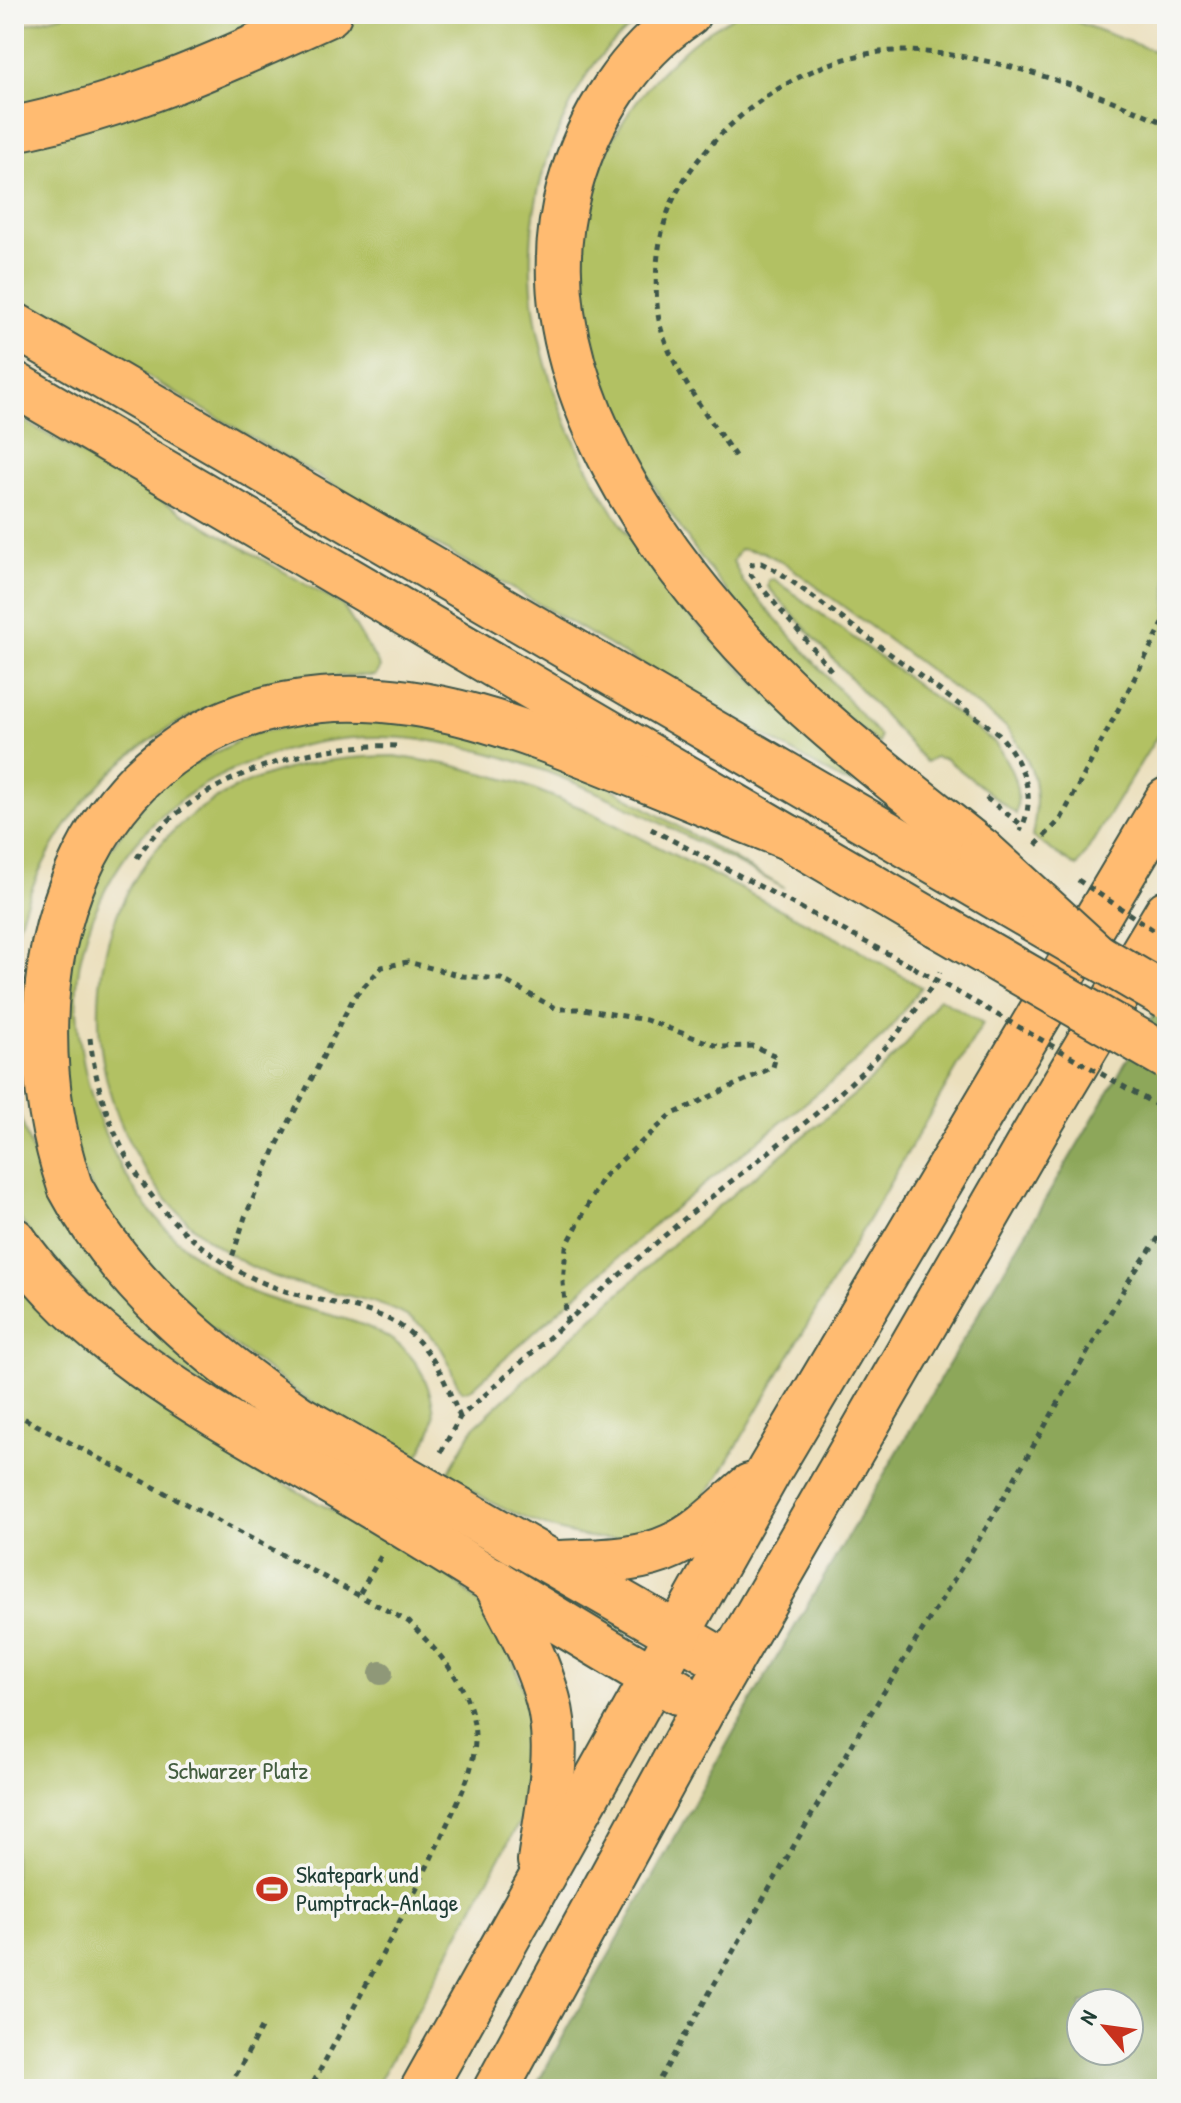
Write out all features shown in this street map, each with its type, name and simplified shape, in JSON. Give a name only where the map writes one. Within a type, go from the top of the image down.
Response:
[{"type":"main road","points":[[14,129],[70,118],[145,94],[329,14]]},
{"type":"main road","points":[[688,14],[628,69],[596,117],[576,163],[565,202],[558,259],[562,317],[575,372],[593,421],[627,488],[679,565],[732,629],[799,699],[987,857],[1098,957],[1167,997]]},
{"type":"main road","points":[[14,325],[987,857]]},
{"type":"main road","points":[[14,384],[795,840],[943,941],[1167,1057]]},
{"type":"main road","points":[[729,1664],[298,1417],[228,1366],[133,1278],[98,1233],[69,1186],[34,1094],[25,1032],[30,965],[44,910],[71,854],[104,808],[147,766],[193,736],[235,718],[276,706],[358,698],[418,704],[479,716],[546,739],[795,840]]},
{"type":"main road","points":[[423,2089],[770,1469],[1167,800]]},
{"type":"main road","points":[[496,2089],[704,1707],[1043,1119],[1167,912]]},
{"type":"main road","points":[[14,1240],[80,1314],[139,1363],[253,1437],[704,1707]]},
{"type":"main road","points":[[556,1563],[641,1557],[671,1547],[692,1535],[770,1469]]},
{"type":"main road","points":[[494,1580],[529,1648],[549,1703],[552,1771],[537,1883]]},
{"type":"path","points":[[735,456],[684,380],[658,316],[657,249],[678,190],[713,144],[761,99],[858,54],[906,51],[972,59],[1049,77],[1167,124]]},
{"type":"path","points":[[835,675],[762,592],[751,575],[752,564],[761,563],[779,572],[999,734],[1019,758],[1029,802],[987,857]]},
{"type":"path","points":[[1031,851],[1061,819],[1167,616]]},
{"type":"path","points":[[133,864],[179,813],[224,782],[284,759],[337,748],[408,748]]},
{"type":"path","points":[[642,825],[913,967],[1167,1111]]},
{"type":"path","points":[[434,1464],[460,1417],[670,1231],[859,1076],[896,1040],[919,1009],[943,941]]},
{"type":"path","points":[[229,1267],[245,1217],[275,1149],[354,997],[382,967],[408,962],[462,976],[501,979],[557,1009],[583,1009],[646,1020],[720,1047],[753,1046],[776,1056],[773,1067],[671,1115],[602,1178],[566,1247],[563,1283],[567,1322]]},
{"type":"path","points":[[90,1036],[93,1064],[111,1125],[135,1175],[171,1220],[208,1254],[252,1281],[376,1314],[410,1333],[435,1361],[460,1417]]},
{"type":"path","points":[[654,2089],[864,1724],[986,1528],[1131,1277],[1167,1226]]},
{"type":"path","points":[[14,1413],[168,1497],[360,1593],[409,1622],[447,1661],[469,1703],[475,1741],[468,1778],[428,1865],[310,2089]]},
{"type":"path","points":[[360,1593],[386,1547]]},
{"type":"path","points":[[161,2086],[233,2087],[261,2028]]},
{"type":"green space","points":[[67,14],[290,14],[179,63],[14,109],[14,27]]},
{"type":"green space","points":[[371,14],[645,14],[605,51],[585,78],[559,129],[539,188],[531,248],[534,307],[546,365],[566,422],[592,476],[659,578],[733,661],[869,788],[841,780],[14,299],[14,145],[192,94]]},
{"type":"green space","points":[[736,14],[1056,14],[1167,56],[1167,720],[1077,867],[1032,837],[1036,805],[1034,778],[1024,753],[1006,727],[786,564],[763,552],[740,549],[733,561],[743,582],[880,736],[879,744],[797,674],[715,576],[671,514],[633,447],[604,378],[588,308],[585,238],[600,170],[634,105],[691,44]]},
{"type":"green space","points":[[14,415],[343,606],[380,667],[375,676],[312,678],[252,691],[196,713],[145,744],[100,784],[63,831],[34,884],[14,944]]},
{"type":"green space","points":[[774,579],[994,742],[1016,785],[1016,814],[946,759],[935,757],[926,762],[768,587],[769,580]]},
{"type":"green space","points":[[358,716],[472,732],[608,786],[784,888],[599,793],[534,767],[468,748],[401,738],[333,740],[265,757],[234,769],[192,792],[166,812],[122,862],[96,909],[87,933],[77,984],[81,1046],[88,1081],[112,1150],[151,1212],[176,1239],[220,1274],[272,1300],[350,1320],[374,1330],[395,1342],[413,1359],[426,1382],[434,1414],[431,1430],[416,1460],[308,1400],[196,1317],[111,1223],[64,1136],[60,916],[160,782],[253,733]]},
{"type":"green space","points":[[394,756],[451,765],[516,782],[584,809],[856,948],[921,987],[887,1032],[851,1066],[660,1220],[471,1389],[463,1391],[442,1349],[416,1322],[403,1314],[375,1303],[284,1280],[250,1266],[191,1225],[140,1162],[114,1106],[101,1046],[100,986],[112,928],[138,874],[177,828],[230,791],[269,774],[330,760]]},
{"type":"green space","points":[[1167,992],[1167,2089],[534,2089],[750,1703]]},
{"type":"green space","points":[[939,998],[983,1023],[717,1480],[691,1510],[675,1524],[653,1535],[609,1539],[584,1536],[536,1523],[446,1476],[474,1427],[677,1240],[866,1085],[904,1047]]},
{"type":"green space","points":[[14,1098],[31,1149],[83,1245],[628,1630],[629,1637],[197,1383],[91,1301],[33,1238],[14,1210]]},
{"type":"green space","name":"Schwarzer Platz","points":[[14,1270],[183,1410],[260,1467],[455,1581],[479,1605],[498,1631],[513,1660],[529,1722],[530,1755],[521,1819],[375,2089],[14,2089]]},
{"type":"place","name":"Skatepark und Pumptrack-Anlage","points":[[272,1889]]}]
